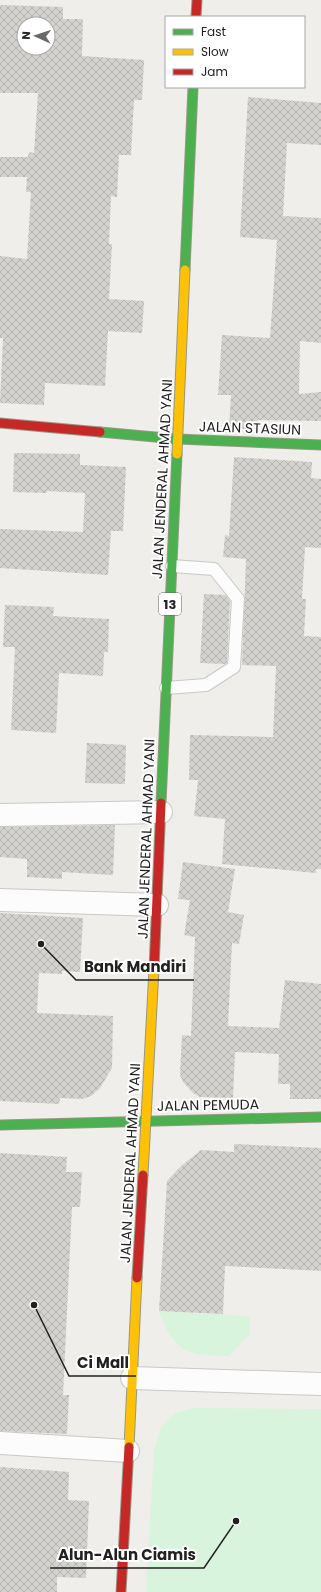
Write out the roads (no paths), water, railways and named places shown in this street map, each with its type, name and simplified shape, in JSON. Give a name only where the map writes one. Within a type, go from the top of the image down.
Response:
[{"type":"main road","points":[[196,16],[197,0]]},
{"type":"main road","name":"JALAN JENDERAL AHMAD YANI","points":[[121,1592],[157,905],[193,88]]},
{"type":"main road","name":"JALAN STASIUN","points":[[0,423],[177,439],[321,445]]},
{"type":"main road","name":"JALAN PEMUDA","points":[[0,1125],[146,1120],[321,1118]]},
{"type":"street","points":[[0,815],[161,812]]},
{"type":"street","points":[[0,900],[157,905]]},
{"type":"street","points":[[132,1378],[321,1384]]},
{"type":"street","points":[[0,1443],[128,1451]]},
{"type":"lane","points":[[166,688],[206,685],[234,667],[238,599],[214,569],[172,566]]},
{"type":"place","name":"Bank Mandiri","points":[[41,944]]},
{"type":"place","name":"Ci Mall","points":[[34,1305]]},
{"type":"place","name":"Alun-Alun Ciamis","points":[[236,1521]]}]
